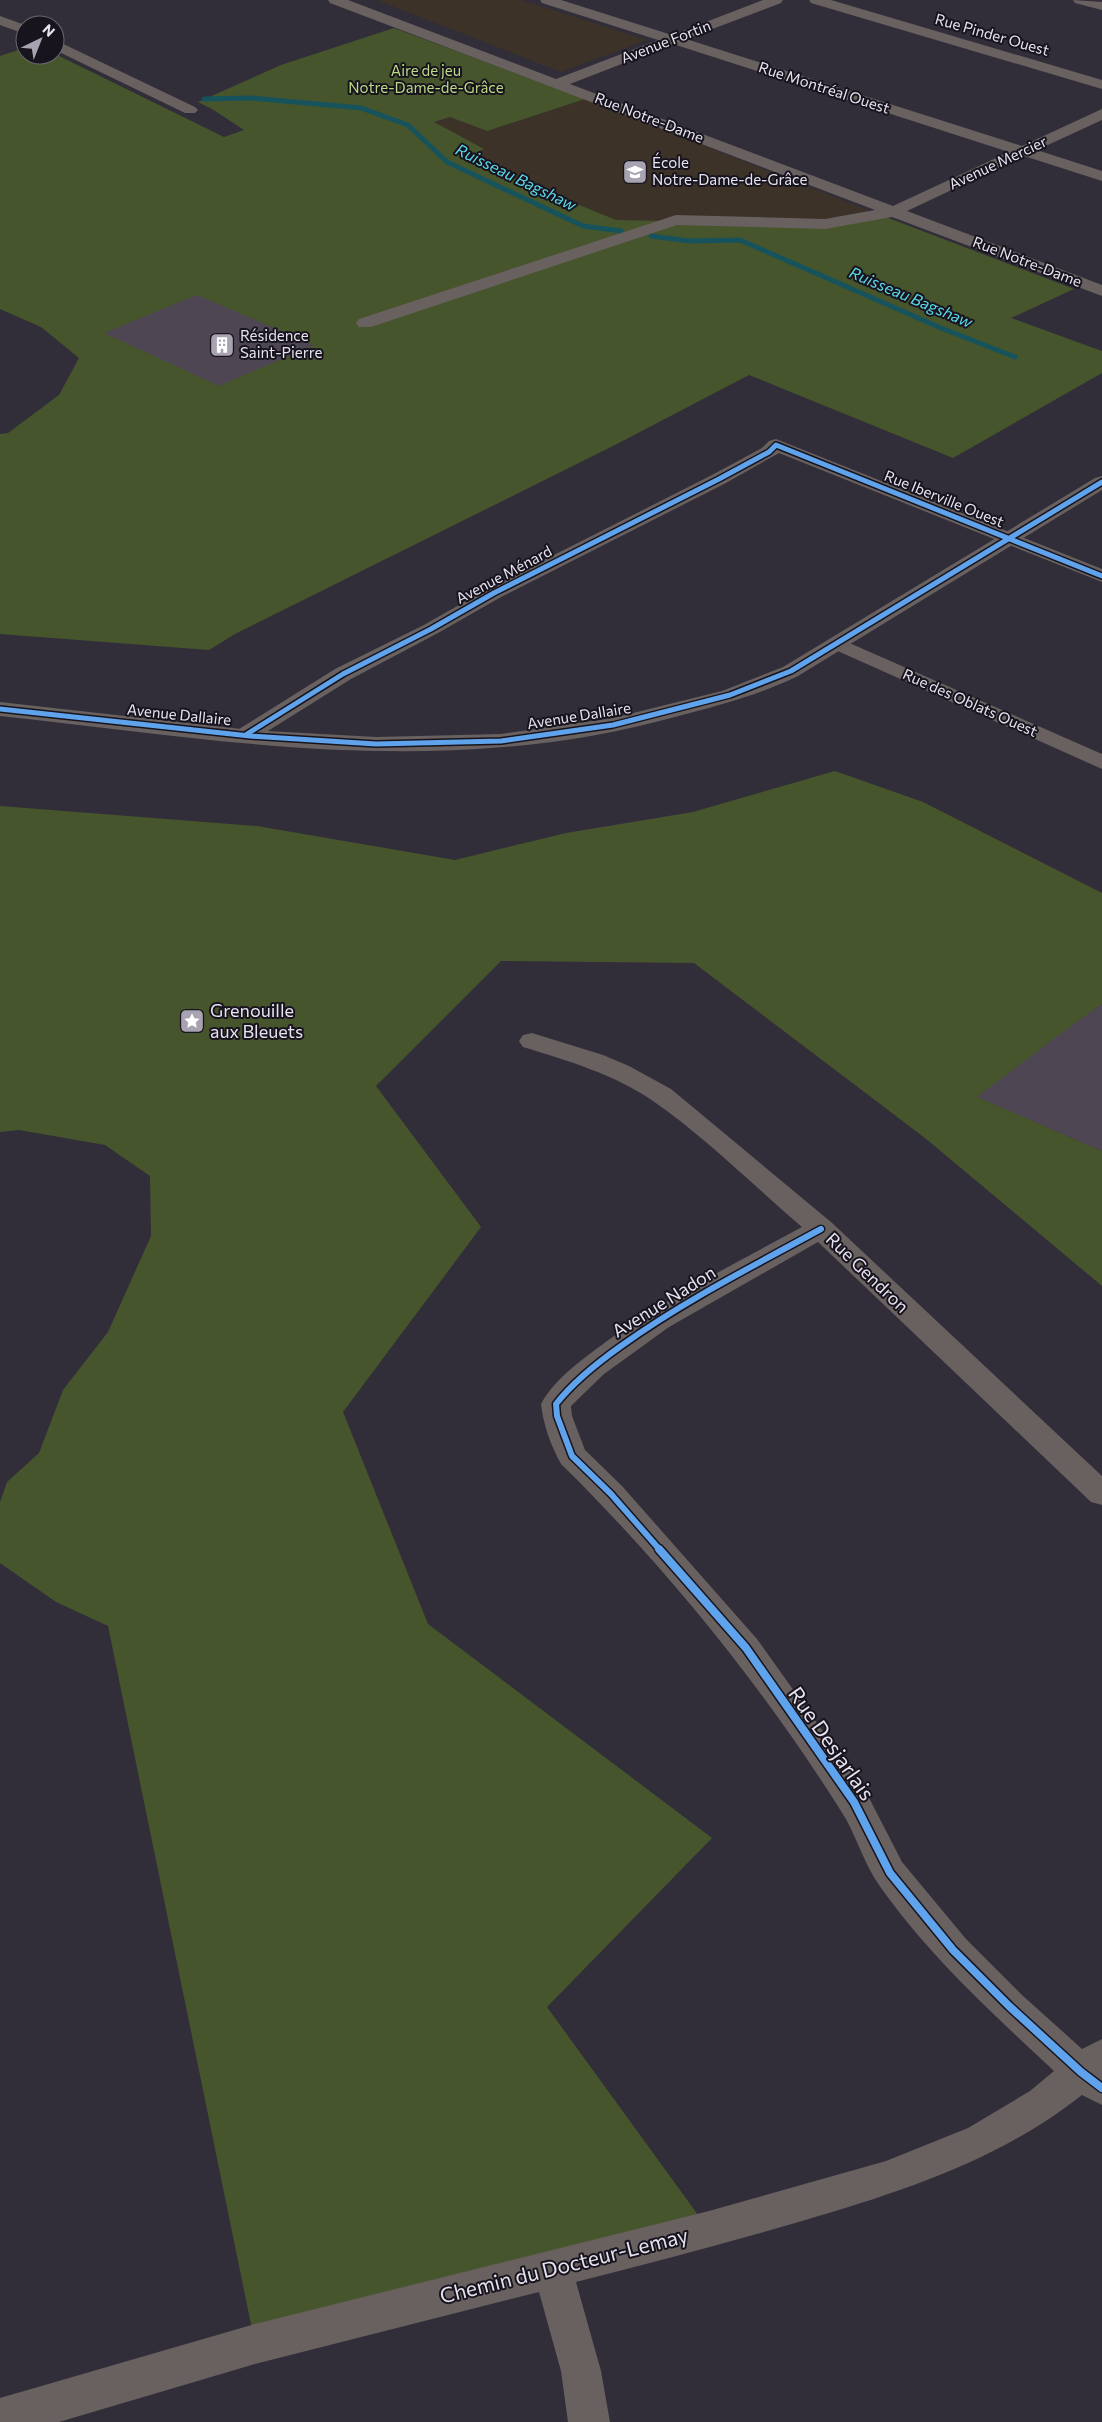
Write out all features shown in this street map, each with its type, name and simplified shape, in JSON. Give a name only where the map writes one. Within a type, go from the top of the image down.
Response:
[{"type":"street","name":"Rue Montréal Ouest","points":[[547,0],[1102,176]]},
{"type":"street","name":"Avenue Fortin","points":[[556,84],[776,0]]},
{"type":"street","name":"Rue Pinder Ouest","points":[[816,0],[1102,85]]},
{"type":"street","name":"Rue Pinder Ouest","points":[[845,0],[1102,75]]},
{"type":"street","points":[[1080,0],[1102,6]]},
{"type":"street","name":"Rue Notre-Dame","points":[[343,1],[556,84],[1102,291]]},
{"type":"street","points":[[0,20],[15,26]]},
{"type":"street","points":[[65,49],[190,110]]},
{"type":"street","name":"Avenue Mercier","points":[[365,323],[676,220],[825,224],[893,212],[1102,114]]},
{"type":"street","points":[[1084,284],[1102,275]]},
{"type":"street","name":"Rue Iberville Ouest","points":[[776,445],[1102,576]]},
{"type":"street","name":"Avenue Ménard","points":[[247,734],[350,670],[431,629],[494,593],[719,479],[769,452],[776,445]]},
{"type":"street","name":"Avenue Dallaire","points":[[0,709],[185,730],[389,744],[500,741],[581,731],[650,717],[737,693],[779,677],[838,644],[931,584],[1010,539],[1102,482]]},
{"type":"street","name":"Rue des Oblats Ouest","points":[[838,644],[1102,762]]},
{"type":"street","name":"Rue Gendron","points":[[532,1041],[594,1060],[662,1095],[719,1141],[821,1229],[1102,1494]]},
{"type":"street","name":"Avenue Nadon","points":[[563,1427],[557,1416],[556,1404],[564,1392],[638,1332],[821,1229]]},
{"type":"street","name":"Rue Desjarlais","points":[[563,1427],[572,1456],[611,1494],[746,1648],[854,1802],[890,1873],[953,1950],[1009,2006],[1095,2072]]},
{"type":"street","name":"Chemin du Docteur-Lemay","points":[[0,2419],[255,2344],[709,2230],[888,2178],[981,2140],[1095,2072]]},
{"type":"street","points":[[552,2269],[581,2370],[589,2422]]},
{"type":"shaded area","points":[[521,0],[647,40],[561,72],[379,1]]},
{"type":"shaded area","name":"École Notre-Dame-de-Grâce","points":[[585,99],[878,214],[825,224],[616,220],[464,158],[483,149],[433,123],[450,117],[487,131]]},
{"type":"green space","name":"Aire de jeu Notre-Dame-de-Grâce","points":[[394,28],[585,99],[487,131],[450,117],[434,122],[484,149],[465,158],[616,220],[825,224],[878,214],[1074,289],[1011,318],[1102,351],[1102,373],[953,458],[749,375],[615,445],[235,634],[209,650],[0,634],[0,434],[8,433],[59,395],[79,358],[41,327],[0,309],[0,56],[15,51],[15,65],[65,65],[65,59],[224,137],[244,130],[198,102],[281,65]]},
{"type":"green space","points":[[835,771],[923,802],[1102,893],[1102,1004],[978,1097],[1102,1151],[1102,1286],[925,1138],[694,963],[501,961],[376,1086],[481,1227],[343,1412],[428,1624],[712,1838],[547,2007],[709,2230],[255,2344],[108,1626],[56,1602],[0,1563],[0,1502],[7,1482],[39,1453],[63,1390],[108,1332],[151,1236],[150,1176],[105,1145],[19,1130],[0,1132],[0,806],[257,826],[455,860],[566,833],[693,812]]},
{"type":"building","name":"Résidence Saint-Pierre","points":[[197,295],[314,345],[219,386],[104,333]]},
{"type":"building","points":[[1102,1004],[1102,1151],[977,1097],[1060,1034]]},
{"type":"waterway","name":"Ruisseau Bagshaw","points":[[204,99],[250,98],[361,108],[408,125],[447,162],[583,226],[621,231]]},
{"type":"waterway","name":"Ruisseau Bagshaw","points":[[651,236],[689,241],[740,240],[941,328],[1015,357]]},
{"type":"cycle path","points":[[247,734],[343,674],[431,629],[494,593],[719,479],[769,452],[776,445],[1102,576]]},
{"type":"cycle path","points":[[0,709],[250,736],[376,744],[439,744],[501,741],[568,733],[613,725],[730,695],[755,687],[791,671],[918,592],[1102,482]]},
{"type":"cycle path","points":[[821,1229],[712,1288],[633,1337],[594,1366],[567,1390],[556,1404],[557,1416],[572,1456],[611,1494],[746,1648],[854,1802],[890,1873],[953,1950],[1009,2006],[1081,2072],[1102,2088]]},
{"type":"place","name":"École Notre-Dame-de-Grâce","points":[[635,172]]},
{"type":"place","name":"Résidence Saint-Pierre","points":[[222,345]]},
{"type":"place","name":"Grenouille aux Bleuets","points":[[192,1021]]}]
